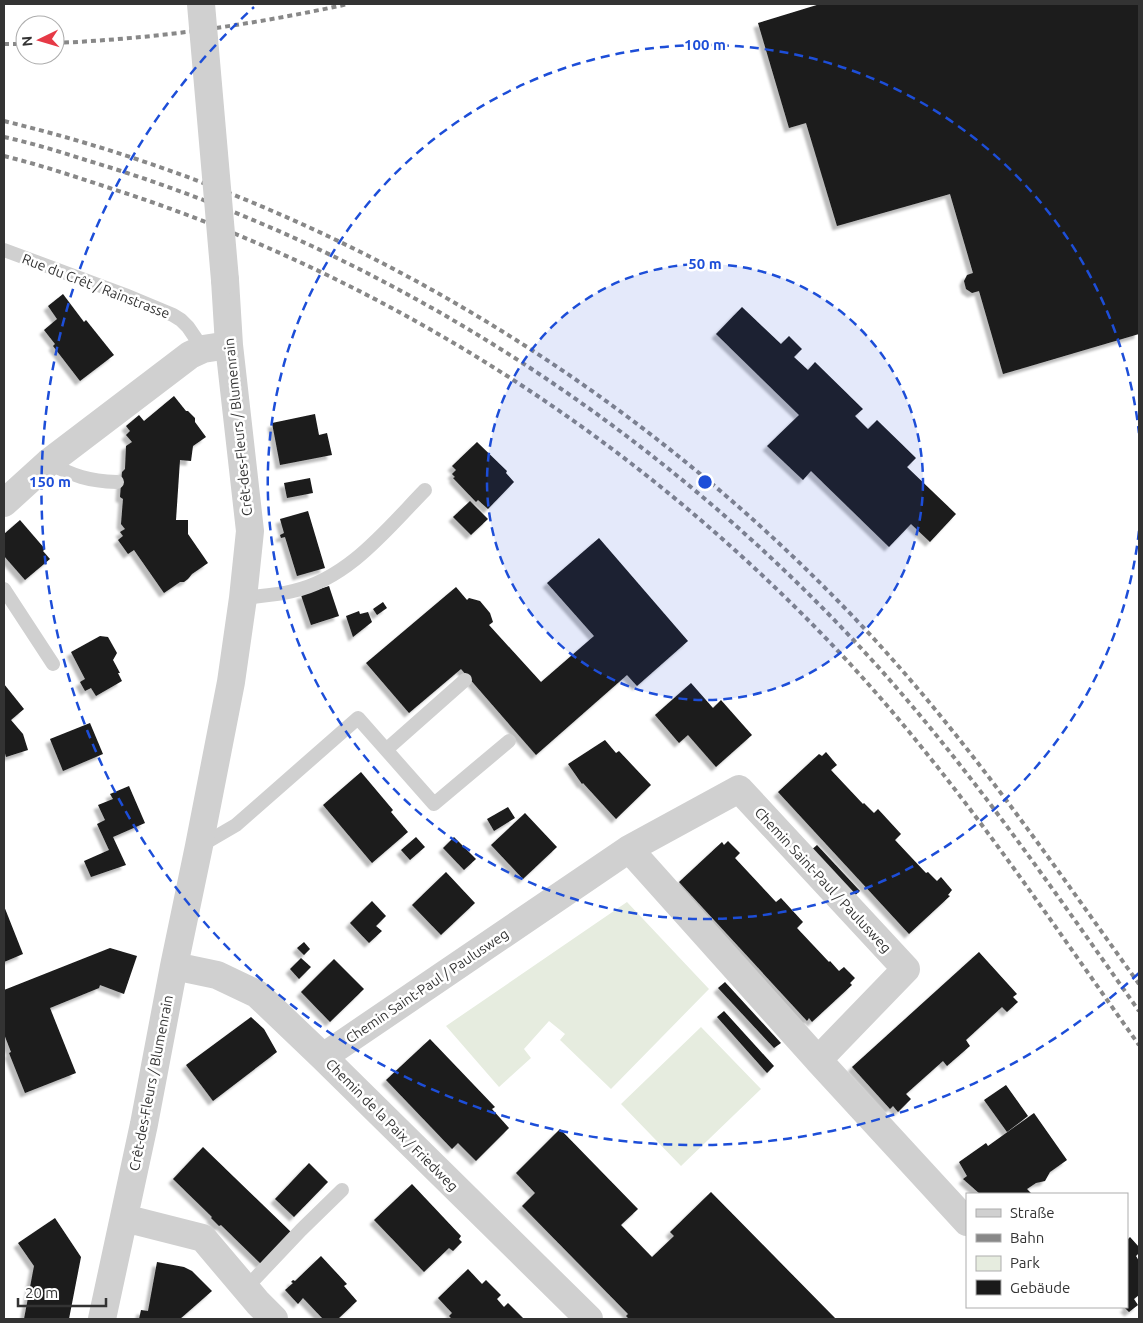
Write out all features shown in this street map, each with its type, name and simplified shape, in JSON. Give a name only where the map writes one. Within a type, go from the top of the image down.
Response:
[{"type":"street","name":"Crêt-des-Fleurs / Blumenrain","points":[[102,1319],[151,1090],[231,682],[250,531],[216,347],[225,280],[201,4]]},
{"type":"street","points":[[4,503],[48,464],[184,359],[216,347]]},
{"type":"street","name":"Chemin Saint-Paul / Paulusweg","points":[[323,1057],[629,849],[740,789],[906,970],[818,1060]]},
{"type":"street","points":[[629,849],[818,1060],[966,1221]]},
{"type":"street","name":"Chemin de la Paix / Friedweg","points":[[174,966],[217,975],[257,994],[323,1057],[582,1317]]},
{"type":"street","points":[[124,1218],[203,1238],[274,1319]]},
{"type":"lane","name":"Rue du Crêt / Rainstrasse","points":[[4,250],[125,295],[173,316],[216,347]]},
{"type":"lane","points":[[48,464],[94,482],[117,482]]},
{"type":"lane","points":[[243,598],[293,591],[320,582],[339,571],[361,554],[425,490]]},
{"type":"lane","points":[[4,589],[54,664]]},
{"type":"lane","points":[[387,749],[465,680]]},
{"type":"lane","points":[[199,846],[236,825],[358,718],[434,804],[509,741]]},
{"type":"lane","points":[[246,1288],[342,1190]]},
{"type":"green space","points":[[627,902],[709,989],[611,1089],[560,1040],[565,1034],[549,1021],[524,1049],[531,1058],[499,1087],[446,1026]]},
{"type":"green space","points":[[701,1027],[761,1089],[681,1166],[621,1104]]},
{"type":"building","points":[[820,4],[1139,4],[1139,334],[1003,374],[979,291],[972,293],[966,289],[964,281],[967,275],[973,273],[950,194],[837,226],[806,123],[789,128],[758,23]]},
{"type":"building","points":[[63,294],[84,322],[86,320],[114,355],[80,381],[53,346],[55,344],[44,330],[57,319],[48,306]]},
{"type":"building","points":[[742,307],[781,344],[789,336],[802,349],[794,357],[808,370],[815,362],[863,409],[855,416],[868,429],[877,420],[916,458],[907,467],[956,514],[930,542],[911,524],[889,547],[811,471],[803,480],[767,446],[799,415],[716,334]]},
{"type":"building","points":[[174,396],[186,411],[195,418],[195,422],[206,437],[193,446],[191,461],[180,460],[176,520],[188,520],[188,534],[208,563],[184,582],[180,582],[164,593],[134,550],[128,554],[118,540],[123,536],[120,532],[125,529],[121,524],[123,499],[120,497],[122,472],[125,469],[126,446],[132,442],[126,435],[130,431],[126,426],[139,415],[144,421]]},
{"type":"building","points":[[315,414],[319,435],[327,433],[332,455],[280,465],[272,423]]},
{"type":"building","points":[[477,442],[507,471],[506,473],[514,482],[488,509],[478,500],[476,502],[453,478],[455,477],[452,474],[456,470],[452,466]]},
{"type":"building","points":[[310,478],[313,493],[287,498],[284,483]]},
{"type":"building","points":[[470,501],[488,519],[471,535],[453,517]]},
{"type":"building","points":[[308,511],[325,568],[297,576],[285,537],[281,538],[280,535],[284,533],[280,519]]},
{"type":"building","points":[[20,520],[45,549],[43,551],[50,559],[25,580],[4,556],[4,534]]},
{"type":"building","points":[[599,538],[688,641],[637,686],[627,675],[536,755],[461,669],[409,713],[366,663],[456,587],[467,600],[469,598],[480,601],[490,613],[493,622],[489,625],[541,682],[594,636],[547,583]]},
{"type":"building","points":[[329,586],[339,616],[311,625],[301,595]]},
{"type":"building","points":[[383,602],[387,608],[377,615],[373,609]]},
{"type":"building","points":[[359,611],[360,614],[368,612],[372,622],[353,637],[346,616]]},
{"type":"building","points":[[100,636],[108,637],[117,653],[113,660],[122,681],[96,696],[91,688],[85,691],[80,682],[85,679],[71,652]]},
{"type":"building","points":[[691,683],[713,708],[721,700],[752,735],[716,767],[688,735],[679,743],[655,715]]},
{"type":"building","points":[[4,684],[24,709],[11,720],[23,734],[28,750],[6,757],[4,750]]},
{"type":"building","points":[[90,723],[103,754],[63,771],[50,739]]},
{"type":"building","points":[[605,740],[616,753],[619,751],[651,785],[616,819],[582,784],[568,764]]},
{"type":"building","points":[[826,752],[837,765],[831,770],[863,804],[874,813],[878,809],[901,834],[895,840],[926,873],[928,872],[937,881],[941,877],[952,890],[948,895],[950,896],[909,934],[778,792],[819,754],[822,756]]},
{"type":"building","points":[[361,772],[393,810],[391,812],[408,832],[372,863],[323,805]]},
{"type":"building","points":[[129,786],[145,823],[113,837],[126,865],[91,877],[84,861],[109,850],[97,824],[105,820],[98,805],[113,799],[110,794]]},
{"type":"building","points":[[508,807],[515,818],[494,831],[487,819]]},
{"type":"building","points":[[525,813],[557,847],[523,879],[491,845]]},
{"type":"building","points":[[416,837],[425,847],[410,860],[401,850]]},
{"type":"building","points":[[454,837],[476,859],[464,870],[443,848]]},
{"type":"building","points":[[728,841],[740,853],[735,858],[776,902],[781,898],[803,922],[797,928],[839,971],[844,967],[855,978],[850,983],[852,985],[812,1022],[809,1018],[807,1021],[679,882],[722,842],[724,845]]},
{"type":"building","points":[[817,845],[860,891],[852,898],[809,852]]},
{"type":"building","points":[[446,872],[475,903],[441,935],[412,905]]},
{"type":"building","points":[[372,901],[386,916],[376,926],[382,931],[369,943],[350,923]]},
{"type":"building","points":[[4,906],[23,954],[4,962]]},
{"type":"building","points":[[304,942],[310,949],[304,955],[297,948]]},
{"type":"building","points":[[110,948],[137,956],[124,994],[100,985],[99,988],[50,1008],[76,1073],[25,1093],[9,1053],[11,1052],[4,1034],[4,990]]},
{"type":"building","points":[[979,952],[1017,994],[1013,997],[1018,1002],[1007,1012],[1002,1007],[966,1040],[970,1046],[947,1066],[943,1061],[906,1094],[911,1099],[898,1112],[893,1106],[890,1109],[852,1067]]},
{"type":"building","points":[[301,958],[311,967],[299,979],[290,969]]},
{"type":"building","points":[[334,959],[364,989],[330,1022],[301,992]]},
{"type":"building","points":[[725,982],[781,1043],[774,1048],[718,988]]},
{"type":"building","points":[[724,1011],[774,1066],[767,1073],[717,1017]]},
{"type":"building","points":[[251,1017],[264,1029],[277,1052],[213,1101],[186,1065]]},
{"type":"building","points":[[430,1039],[495,1107],[492,1109],[509,1128],[476,1161],[458,1143],[452,1149],[386,1080]]},
{"type":"building","points":[[1006,1085],[1028,1116],[1007,1132],[984,1100]]},
{"type":"building","points":[[1034,1113],[1067,1160],[1050,1172],[1045,1181],[1036,1183],[1027,1189],[1031,1193],[979,1193],[963,1179],[967,1176],[959,1162],[986,1143],[988,1146]]},
{"type":"building","points":[[560,1129],[638,1209],[621,1225],[652,1257],[674,1236],[670,1232],[711,1192],[836,1319],[629,1319],[626,1316],[628,1314],[522,1206],[535,1193],[516,1173]]},
{"type":"building","points":[[203,1147],[291,1232],[261,1264],[221,1225],[219,1226],[173,1179]]},
{"type":"building","points":[[309,1163],[328,1182],[294,1217],[275,1199]]},
{"type":"building","points":[[412,1184],[461,1236],[459,1239],[462,1242],[453,1251],[449,1248],[424,1272],[374,1220]]},
{"type":"building","points":[[55,1218],[81,1257],[69,1319],[24,1319],[34,1266],[18,1243]]},
{"type":"building","points":[[1130,1237],[1139,1247],[1139,1253],[1136,1256],[1139,1261],[1139,1295],[1134,1299],[1138,1305],[1129,1312],[1125,1308],[1128,1308],[1128,1239]]},
{"type":"building","points":[[321,1256],[347,1284],[344,1286],[357,1301],[338,1319],[323,1319],[303,1298],[298,1304],[285,1290],[293,1283],[291,1282],[293,1280],[295,1281]]},
{"type":"building","points":[[157,1262],[184,1267],[192,1271],[212,1291],[180,1319],[139,1319],[141,1310],[148,1311]]},
{"type":"building","points":[[468,1269],[482,1284],[486,1280],[501,1295],[497,1299],[504,1307],[508,1303],[524,1319],[452,1319],[449,1316],[452,1313],[438,1298]]},
{"type":"railway","points":[[65,42],[129,38],[239,25],[348,4]]},
{"type":"railway","points":[[4,44],[15,44]]},
{"type":"railway","points":[[4,121],[128,156],[248,201],[365,254],[478,316],[586,386],[688,464],[785,549],[875,640],[946,722],[1012,808],[1139,984]]},
{"type":"railway","points":[[4,137],[78,158],[200,199],[308,244],[413,297],[513,357],[610,424],[702,496],[789,575],[871,659],[943,743],[977,787],[1139,1011]]},
{"type":"railway","points":[[4,156],[125,193],[228,231],[328,275],[425,326],[518,383],[608,446],[694,514],[775,588],[852,666],[929,756],[966,803],[1139,1045]]}]
